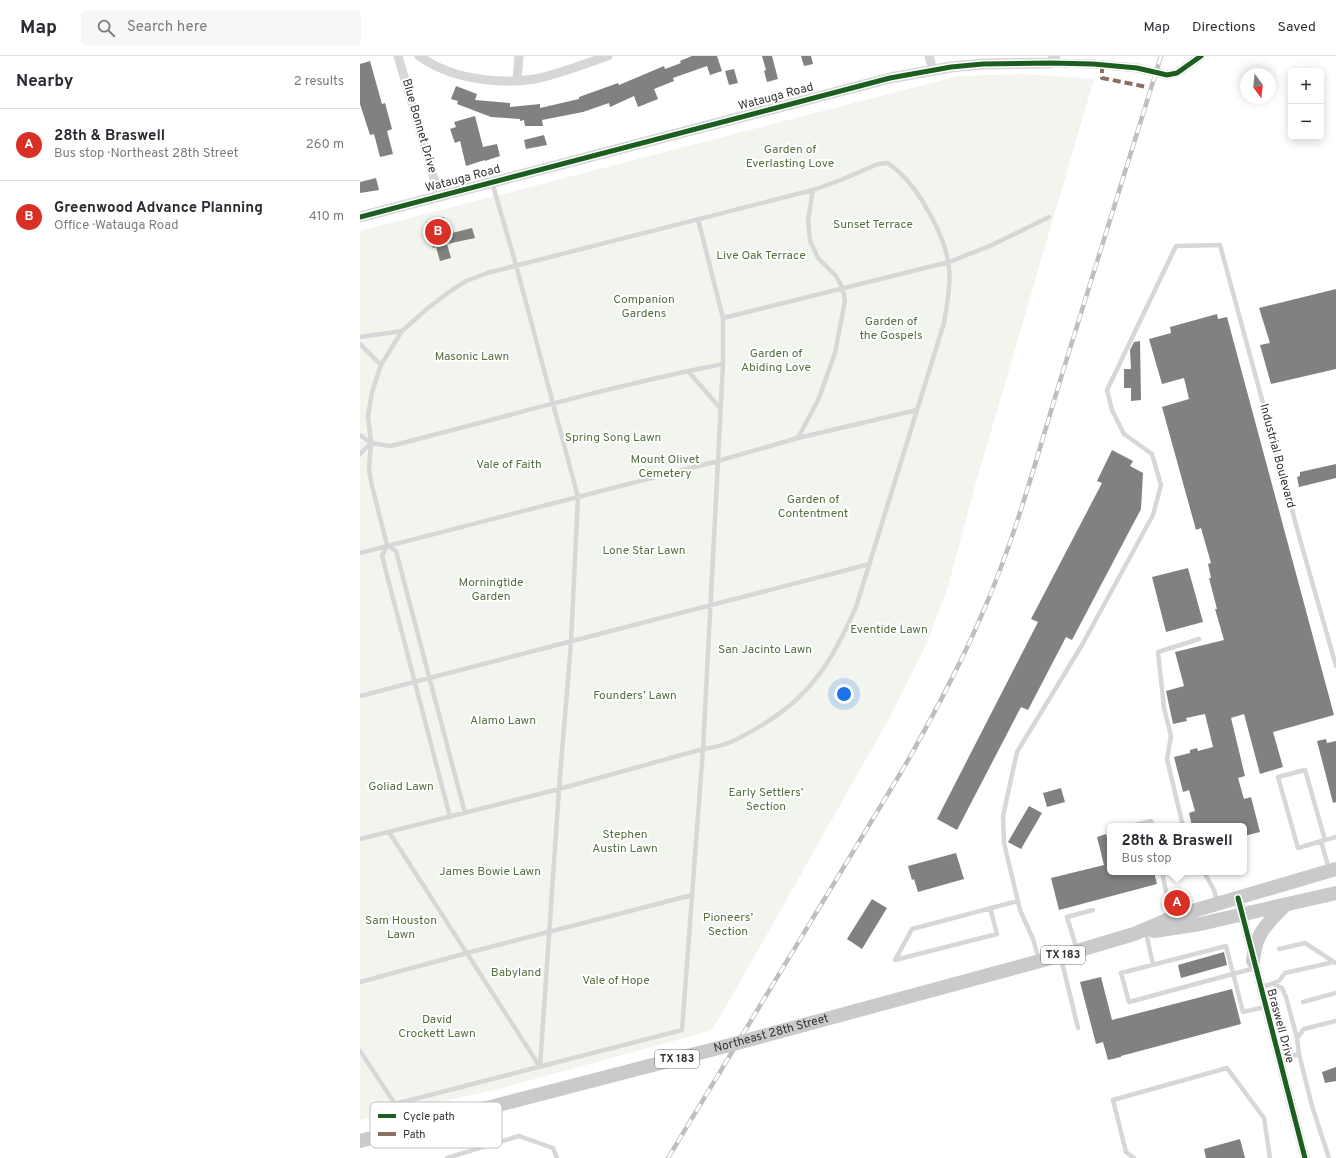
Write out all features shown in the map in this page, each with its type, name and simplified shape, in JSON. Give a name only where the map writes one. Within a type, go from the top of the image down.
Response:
[{"type":"main road","name":"Northeast 28th Street","points":[[1140,933],[1172,918],[1333,870]]},
{"type":"main road","name":"Northeast 28th Street","points":[[502,1104],[1077,952],[1140,933],[1200,924],[1336,893]]},
{"type":"main road","points":[[1254,964],[1255,948],[1259,936],[1269,922],[1285,905]]},
{"type":"main road","name":"Northeast 28th Street","points":[[360,1141],[370,1138]]},
{"type":"street","name":"Blue Bonnet Drive","points":[[398,56],[439,196]]},
{"type":"street","points":[[419,56],[438,67],[468,78],[501,80],[534,79],[564,71],[608,56]]},
{"type":"street","points":[[517,80],[519,56]]},
{"type":"street","points":[[929,56],[933,70]]},
{"type":"street","name":"Watauga Road","points":[[360,217],[890,78],[951,67],[1053,59],[1137,68],[1167,75],[1177,73],[1201,56]]},
{"type":"street","name":"Braswell Drive","points":[[1238,898],[1305,1158]]},
{"type":"lane","points":[[360,840],[389,832],[450,817],[466,813],[558,789],[702,749],[720,747],[740,738],[771,720],[796,700],[821,672],[842,638],[856,607],[944,323],[949,292],[949,262],[943,239],[918,194],[901,173],[888,164],[878,164],[813,190],[487,272],[466,281],[428,308],[402,331],[381,365],[372,392],[368,416],[371,443],[369,470],[387,545],[382,556],[450,817]]},
{"type":"lane","points":[[492,182],[516,265],[578,497],[570,642],[558,789],[540,1067]]},
{"type":"lane","points":[[798,438],[819,398],[835,353],[845,301],[843,289],[836,276],[818,258],[810,241],[808,220],[813,190]]},
{"type":"lane","points":[[724,318],[949,262],[976,252],[1049,217]]},
{"type":"lane","points":[[403,1102],[682,1030],[711,605],[724,318],[698,219]]},
{"type":"lane","name":"Industrial Boulevard","points":[[1018,901],[1004,843],[1003,816],[1017,752],[1090,632],[1153,515],[1161,486],[1152,454],[1124,434],[1112,410],[1107,390],[1176,246],[1220,245],[1336,666]]},
{"type":"lane","points":[[360,336],[402,331]]},
{"type":"lane","points":[[360,344],[381,365]]},
{"type":"lane","points":[[360,435],[371,443],[391,446],[688,370],[723,364]]},
{"type":"lane","points":[[688,370],[720,408]]},
{"type":"lane","points":[[360,553],[718,461],[798,438],[917,410]]},
{"type":"lane","points":[[360,454],[371,443]]},
{"type":"lane","points":[[387,545],[396,551],[466,813]]},
{"type":"lane","points":[[360,696],[870,564]]},
{"type":"lane","points":[[1182,823],[1167,759],[1171,736],[1164,708],[1158,652],[1199,639]]},
{"type":"lane","points":[[1333,870],[1323,841],[1304,770],[1278,777],[1298,848],[1323,841],[1336,837]]},
{"type":"lane","points":[[1142,823],[1152,820],[1152,823]]},
{"type":"lane","points":[[389,832],[540,1067]]},
{"type":"lane","points":[[1163,875],[1172,918]]},
{"type":"lane","points":[[1206,875],[1214,890],[1217,904]]},
{"type":"lane","points":[[360,982],[692,895]]},
{"type":"lane","points":[[990,908],[997,934],[895,960],[912,929],[990,908],[1018,901],[1020,910],[1033,939],[1039,962]]},
{"type":"lane","points":[[1077,952],[1067,917],[1093,910]]},
{"type":"lane","points":[[1140,933],[1153,965]]},
{"type":"lane","points":[[1279,949],[1304,943],[1335,962]]},
{"type":"lane","points":[[1254,964],[1233,973],[1129,1002],[1121,973],[1226,946],[1233,973],[1243,1012],[1265,1006]]},
{"type":"lane","points":[[1060,956],[1078,1028]]},
{"type":"lane","points":[[1260,988],[1273,984],[1286,973],[1335,962]]},
{"type":"lane","points":[[1273,984],[1282,988],[1286,996],[1312,1106],[1329,1158]]},
{"type":"lane","points":[[1303,1002],[1336,993]]},
{"type":"lane","points":[[1297,1038],[1304,1029],[1336,1021]]},
{"type":"lane","points":[[360,1051],[394,1102]]},
{"type":"lane","points":[[1279,1059],[1299,1054]]},
{"type":"lane","points":[[1134,1158],[1126,1152],[1113,1100],[1227,1068],[1264,1118],[1270,1158]]},
{"type":"lane","points":[[502,1142],[519,1136],[553,1148],[557,1158]]},
{"type":"lane","points":[[447,1158],[459,1156],[483,1148]]},
{"type":"green space","name":"Mount Olivet Cemetery","points":[[1024,74],[1094,79],[975,486],[947,590],[926,645],[890,717],[720,1017],[710,1031],[494,1090],[440,1102],[370,1102],[370,1118],[360,1120],[360,231],[958,76]]},
{"type":"building","points":[[692,56],[717,56],[722,71],[710,75],[707,66],[673,78],[674,81],[654,89],[658,99],[638,107],[634,96],[610,107],[609,103],[583,112],[542,120],[543,126],[525,126],[524,120],[520,121],[520,119],[491,117],[457,104],[458,101],[451,99],[456,86],[477,94],[475,100],[510,103],[510,107],[540,104],[540,108],[579,99],[579,97],[618,83],[619,85],[664,66],[665,69],[681,63],[680,61]]},
{"type":"building","points":[[762,56],[772,56],[778,79],[767,82],[764,71],[766,70]]},
{"type":"building","points":[[801,56],[811,56],[813,64],[804,66]]},
{"type":"building","points":[[370,61],[382,104],[385,103],[392,129],[387,131],[393,154],[380,157],[374,134],[370,135],[360,104],[360,64]]},
{"type":"building","points":[[734,69],[738,83],[729,85],[725,71]]},
{"type":"building","points":[[475,116],[483,147],[497,144],[500,156],[466,166],[460,141],[455,143],[450,129],[456,127],[454,122]]},
{"type":"building","points":[[544,135],[547,145],[526,149],[524,140]]},
{"type":"building","points":[[376,178],[379,190],[360,193],[360,182]]},
{"type":"building","points":[[444,217],[448,234],[472,228],[475,238],[447,244],[451,258],[440,261],[436,247],[433,248],[426,222]]},
{"type":"building","points":[[1336,289],[1336,369],[1271,384],[1260,345],[1270,343],[1259,308]]},
{"type":"building","points":[[1217,314],[1218,319],[1227,317],[1334,715],[1273,732],[1283,767],[1260,774],[1244,714],[1231,718],[1245,776],[1238,778],[1244,799],[1251,797],[1260,832],[1247,835],[1247,823],[1191,823],[1189,813],[1195,811],[1189,790],[1183,792],[1174,757],[1190,753],[1190,750],[1197,748],[1198,751],[1213,747],[1205,714],[1186,718],[1187,721],[1173,724],[1166,691],[1184,686],[1175,652],[1224,640],[1215,609],[1217,609],[1209,578],[1211,578],[1208,564],[1211,563],[1201,528],[1196,530],[1162,407],[1189,399],[1184,378],[1162,384],[1149,339],[1171,333],[1170,327]]},
{"type":"building","points":[[1140,341],[1141,400],[1131,401],[1131,388],[1124,388],[1124,369],[1131,369],[1130,350],[1134,342]]},
{"type":"building","points":[[1112,450],[1133,461],[1130,466],[1143,473],[1141,509],[1072,640],[1066,637],[1028,710],[1021,707],[957,830],[937,819],[1038,622],[1031,619],[1102,483],[1097,481]]},
{"type":"building","points":[[1336,464],[1336,478],[1299,487],[1297,477],[1300,476],[1300,472]]},
{"type":"building","points":[[1188,568],[1203,622],[1166,632],[1152,577]]},
{"type":"building","points":[[1326,739],[1327,743],[1336,741],[1336,802],[1333,803],[1317,741]]},
{"type":"building","points":[[1061,788],[1065,802],[1047,807],[1043,793]]},
{"type":"building","points":[[1029,806],[1042,813],[1021,849],[1008,842]]},
{"type":"building","points":[[1106,834],[1107,838],[1107,875],[1155,875],[1157,884],[1059,910],[1051,878],[1104,865],[1097,837]]},
{"type":"building","points":[[956,853],[964,879],[918,892],[914,879],[912,880],[908,866]]},
{"type":"building","points":[[872,899],[887,908],[862,949],[847,939]]},
{"type":"building","points":[[1224,952],[1227,965],[1181,978],[1178,965]]},
{"type":"building","points":[[1101,977],[1112,1020],[1232,989],[1241,1024],[1108,1060],[1103,1042],[1096,1044],[1080,982]]},
{"type":"building","points":[[1336,1067],[1336,1081],[1325,1083],[1322,1072]]},
{"type":"building","points":[[1240,1139],[1245,1158],[1206,1158],[1204,1149]]},
{"type":"railway","points":[[668,1158],[903,769],[945,692],[983,612],[1019,517],[1161,56]]},
{"type":"marked path","points":[[1102,65],[1102,78],[1147,87]]},
{"type":"cycle path","points":[[360,217],[890,78],[951,67],[983,64],[1051,63],[1093,64],[1137,68],[1167,75],[1177,73],[1201,56]]},
{"type":"cycle path","points":[[1238,898],[1305,1158]]},
{"type":"place","name":"Greenwood Advance Planning","points":[[438,232]]},
{"type":"place","name":"28th & Braswell","points":[[1177,903]]},
{"type":"park label","name":"Garden of Everlasting Love","points":[[790,157]]},
{"type":"park label","name":"Sunset Terrace","points":[[873,225]]},
{"type":"park label","name":"Live Oak Terrace","points":[[761,256]]},
{"type":"park label","name":"Companion Gardens","points":[[644,307]]},
{"type":"park label","name":"Garden of the Gospels","points":[[891,329]]},
{"type":"park label","name":"Masonic Lawn","points":[[472,357]]},
{"type":"park label","name":"Garden of Abiding Love","points":[[776,361]]},
{"type":"park label","name":"Spring Song Lawn","points":[[613,438]]},
{"type":"park label","name":"Vale of Faith","points":[[509,465]]},
{"type":"park label","name":"Garden of Contentment","points":[[813,507]]},
{"type":"park label","name":"Lone Star Lawn","points":[[644,551]]},
{"type":"park label","name":"Morningtide Garden","points":[[491,590]]},
{"type":"park label","name":"Eventide Lawn","points":[[889,630]]},
{"type":"park label","name":"San Jacinto Lawn","points":[[765,650]]},
{"type":"park label","name":"Founders’ Lawn","points":[[635,696]]},
{"type":"park label","name":"Alamo Lawn","points":[[503,721]]},
{"type":"park label","name":"Goliad Lawn","points":[[401,787]]},
{"type":"park label","name":"Early Settlers’ Section","points":[[766,800]]},
{"type":"park label","name":"Stephen Austin Lawn","points":[[625,842]]},
{"type":"park label","name":"James Bowie Lawn","points":[[490,872]]},
{"type":"park label","name":"Pioneers’ Section","points":[[728,925]]},
{"type":"park label","name":"Sam Houston Lawn","points":[[401,928]]},
{"type":"park label","name":"Babyland","points":[[516,973]]},
{"type":"park label","name":"Vale of Hope","points":[[616,981]]},
{"type":"park label","name":"David Crockett Lawn","points":[[437,1027]]}]
